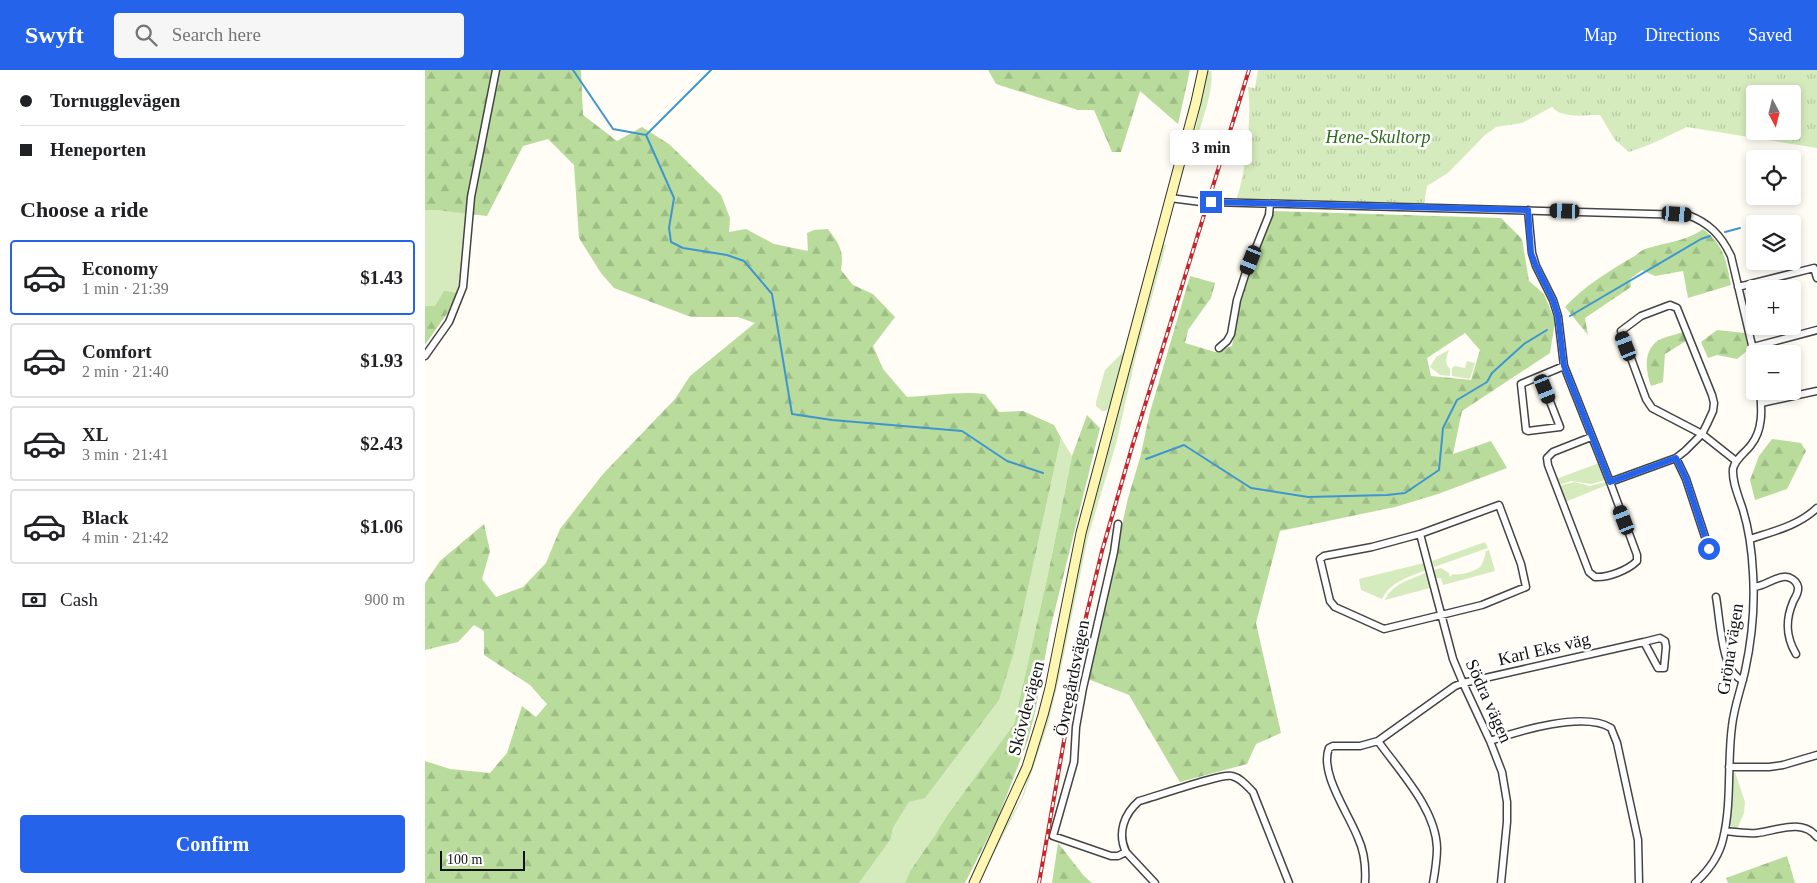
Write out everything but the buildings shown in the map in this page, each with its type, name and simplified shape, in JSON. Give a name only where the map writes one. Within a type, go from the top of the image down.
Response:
[{"type":"main road","name":"Skövdevägen","points":[[974,883],[1030,758],[1050,688],[1081,533],[1171,198],[1203,70]]},
{"type":"street","points":[[425,356],[449,322],[463,287],[471,197],[497,70]]},
{"type":"street","points":[[1171,198],[1201,202]]},
{"type":"street","points":[[1211,202],[1688,215],[1706,223],[1724,241],[1731,256],[1752,345]]},
{"type":"street","points":[[1219,348],[1227,341],[1231,334],[1241,287],[1269,215],[1270,204]]},
{"type":"street","points":[[1528,210],[1531,253],[1553,300],[1558,316],[1564,366],[1637,555],[1637,561],[1632,566],[1603,577],[1595,577],[1589,572],[1547,458],[1553,452],[1591,437]]},
{"type":"street","points":[[1738,287],[1815,268],[1817,278]]},
{"type":"street","points":[[1610,482],[1676,458],[1702,434],[1713,411],[1712,395],[1677,308],[1671,305],[1641,316],[1621,331],[1646,399],[1652,408],[1702,434],[1736,461],[1759,433],[1761,400]]},
{"type":"street","points":[[1761,345],[1817,330]]},
{"type":"street","points":[[1540,376],[1560,427],[1528,431],[1526,430],[1521,384],[1540,376],[1564,366]]},
{"type":"street","points":[[1761,403],[1817,391]]},
{"type":"street","points":[[1676,458],[1686,479],[1709,549]]},
{"type":"street","name":"Gröna vägen","points":[[1695,883],[1716,858],[1725,831],[1732,727],[1751,637],[1754,587],[1750,539],[1733,479],[1733,468],[1736,461]]},
{"type":"street","points":[[1499,505],[1521,564],[1526,587],[1488,603],[1385,630],[1335,607],[1330,601],[1321,563],[1321,559],[1324,556],[1372,547],[1420,534],[1499,505]]},
{"type":"street","points":[[1750,539],[1794,524],[1804,519],[1817,508]]},
{"type":"street","name":"Övregårdsvägen","points":[[1118,524],[1114,552],[1083,688],[1076,727],[1074,762],[1053,836],[1111,856],[1118,856],[1126,852]]},
{"type":"street","name":"Södra vägen","points":[[1420,534],[1453,659],[1502,772],[1507,802],[1507,829],[1501,883]]},
{"type":"street","points":[[1754,587],[1762,586],[1783,577],[1792,579],[1797,584],[1798,592],[1790,612],[1787,627],[1789,642],[1796,654]]},
{"type":"street","points":[[1716,598],[1728,665],[1735,676],[1743,680]]},
{"type":"street","name":"Karl Eks väg","points":[[1378,741],[1455,686],[1463,683],[1660,638],[1665,641],[1666,647],[1665,668],[1658,668],[1644,642]]},
{"type":"street","points":[[1490,741],[1533,727],[1564,723],[1600,723],[1611,728],[1617,742],[1638,840],[1639,883]]},
{"type":"street","points":[[1365,883],[1365,867],[1361,846],[1329,775],[1327,752],[1333,746],[1360,746],[1378,741],[1422,803],[1433,824],[1437,848],[1433,883]]},
{"type":"street","points":[[1729,767],[1769,767],[1817,755]]},
{"type":"street","points":[[1155,883],[1126,852],[1122,837],[1123,824],[1129,810],[1139,802],[1218,778],[1232,776],[1243,781],[1253,792],[1289,883]]},
{"type":"street","points":[[1725,831],[1751,833],[1794,826],[1809,829],[1817,837]]},
{"type":"green space","points":[[425,70],[581,70],[583,115],[617,141],[642,127],[669,144],[721,195],[730,218],[729,232],[746,229],[774,244],[808,251],[807,233],[814,230],[828,229],[840,248],[842,258],[841,270],[853,285],[873,294],[895,317],[873,346],[883,369],[907,397],[956,393],[985,394],[999,412],[1023,411],[1054,425],[1061,438],[1015,648],[999,700],[925,798],[909,802],[893,828],[891,839],[859,883],[425,883],[425,761],[450,769],[490,773],[507,753],[522,706],[536,717],[547,704],[530,685],[484,655],[484,631],[474,625],[458,642],[425,650],[425,583],[440,561],[484,524],[490,551],[482,579],[496,597],[523,587],[546,563],[560,529],[603,474],[675,399],[690,376],[755,323],[738,317],[691,317],[614,288],[601,273],[579,238],[574,165],[548,139],[523,146],[487,216],[425,210]]},
{"type":"green space","points":[[988,70],[1190,70],[1178,124],[1140,91],[1121,152],[1112,152],[1094,110],[1078,110],[996,84]]},
{"type":"green space","name":"Hene-Skultorp","points":[[1258,70],[1817,70],[1817,148],[1767,140],[1801,140],[1801,85],[1746,85],[1746,137],[1687,127],[1629,152],[1615,140],[1600,115],[1568,115],[1552,107],[1522,123],[1496,127],[1485,135],[1448,173],[1427,186],[1424,204],[1236,200],[1243,176],[1247,144],[1248,87],[1255,88]]},
{"type":"green space","points":[[1208,71],[1211,71],[1212,78],[1209,96],[1195,144],[1191,150]]},
{"type":"green space","points":[[425,210],[466,213],[458,293],[435,306],[425,306]]},
{"type":"green space","points":[[1273,211],[1501,218],[1522,239],[1529,281],[1544,294],[1555,321],[1550,353],[1462,411],[1453,454],[1491,441],[1507,468],[1438,494],[1395,507],[1280,531],[1256,623],[1281,733],[1256,744],[1247,764],[1180,782],[1129,695],[1088,679],[1128,498],[1140,458],[1150,412],[1190,276],[1215,283],[1211,298],[1188,330],[1185,343],[1215,352],[1232,346],[1239,301]],"holes":[[[1465,333],[1480,350],[1471,380],[1431,376],[1427,358]]]},
{"type":"green space","points":[[1703,229],[1720,247],[1731,285],[1688,298],[1683,271],[1655,276],[1642,270],[1630,279],[1631,287],[1585,318],[1588,335],[1565,307],[1588,286],[1642,250],[1683,239]]},
{"type":"green space","points":[[1164,244],[1166,245],[1136,356],[1116,444],[1088,537],[1048,724],[1024,795],[991,859],[1022,797],[1046,724],[1085,539]]},
{"type":"green space","points":[[444,291],[458,293],[453,305],[425,345],[425,306],[435,306]]},
{"type":"green space","points":[[1717,330],[1745,333],[1747,345],[1746,352],[1737,359],[1717,355],[1708,358],[1701,342]]},
{"type":"green space","points":[[1683,332],[1686,341],[1665,354],[1663,382],[1651,386],[1647,357],[1652,346],[1662,339]]},
{"type":"green space","points":[[1449,350],[1446,360],[1450,369],[1450,376],[1440,375],[1430,367],[1436,357]]},
{"type":"green space","points":[[1123,352],[1109,408],[1106,411],[1102,411],[1096,406],[1096,402],[1105,370]]},
{"type":"green space","points":[[1467,361],[1475,363],[1470,379],[1452,376],[1452,368],[1455,366],[1465,368]]},
{"type":"green space","points":[[1087,415],[1100,428],[1050,630],[1028,740],[998,818],[965,883],[905,883],[910,871],[948,814],[1014,724],[1048,574],[1072,456]]},
{"type":"green space","points":[[1061,438],[1072,456],[1048,574],[1014,724],[948,814],[910,871],[905,883],[859,883],[891,839],[893,828],[909,802],[1015,648]]},
{"type":"green space","points":[[1772,439],[1801,443],[1806,451],[1787,489],[1755,500],[1750,480],[1759,456]]},
{"type":"green space","points":[[1599,463],[1605,480],[1591,484],[1571,481],[1559,485],[1556,479]]},
{"type":"green space","points":[[1574,482],[1590,486],[1606,482],[1607,485],[1565,502],[1559,486]]},
{"type":"green space","points":[[1485,542],[1488,548],[1434,567],[1432,561]]},
{"type":"green space","points":[[1489,550],[1495,571],[1443,585],[1441,578],[1436,578],[1434,570],[1441,568],[1449,573],[1450,577],[1453,574],[1463,574],[1478,569],[1482,564],[1486,551]]},
{"type":"green space","points":[[1424,563],[1426,570],[1395,584],[1385,593],[1382,599],[1361,590],[1359,579]]},
{"type":"green space","points":[[1426,573],[1430,588],[1385,600],[1388,594],[1397,586]]},
{"type":"green space","points":[[1735,772],[1745,802],[1744,813],[1737,829],[1732,827],[1729,822],[1731,776]]},
{"type":"green space","points":[[1058,843],[1084,876],[1092,883],[1052,883]]},
{"type":"green space","points":[[1787,856],[1795,883],[1728,883],[1726,878]]},
{"type":"waterway","points":[[573,70],[613,129],[646,135]]},
{"type":"waterway","points":[[646,135],[711,70]]},
{"type":"waterway","points":[[646,135],[674,198],[669,228],[671,242],[683,248],[727,255],[744,261],[772,294],[792,414],[832,420],[962,431],[1007,461],[1043,473]]},
{"type":"waterway","points":[[1725,232],[1740,228]]},
{"type":"waterway","points":[[1570,316],[1701,239],[1710,236]]},
{"type":"waterway","points":[[1146,459],[1184,445],[1251,488],[1308,497],[1405,493],[1439,470],[1443,428],[1457,400],[1487,382],[1492,373],[1524,344],[1547,330]]},
{"type":"railway","points":[[1039,883],[1086,617],[1102,551],[1132,447],[1249,70]]},
{"type":"route","points":[[1211,202],[1528,210],[1531,253],[1553,300],[1558,316],[1564,366],[1610,482],[1676,458],[1686,479],[1709,549]]}]
